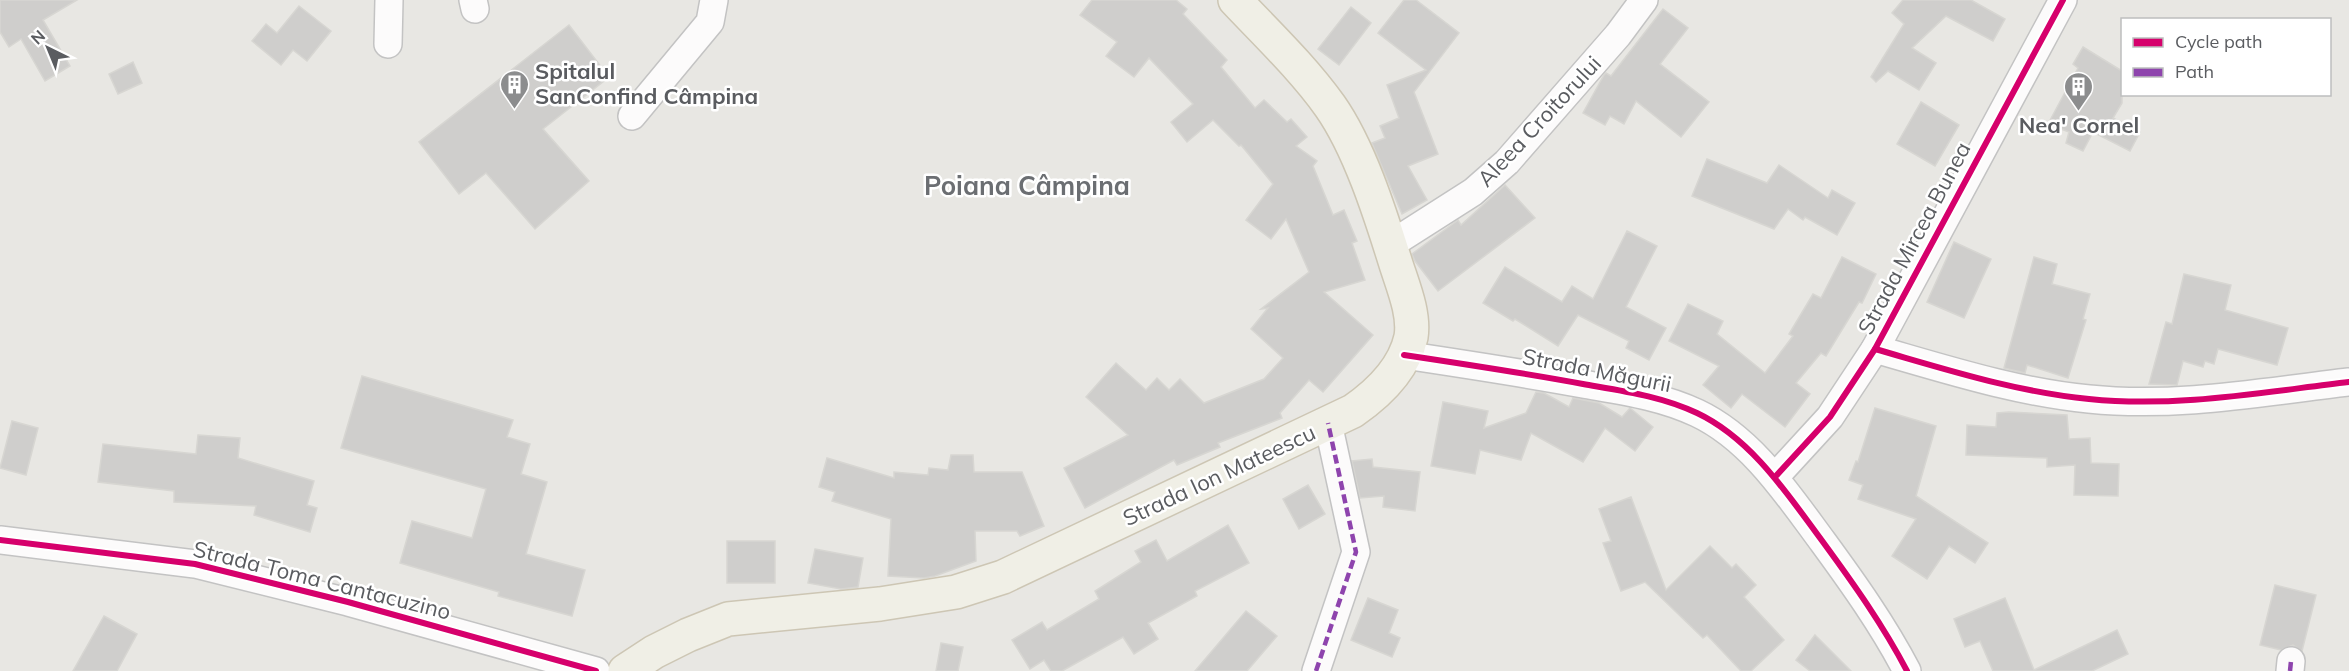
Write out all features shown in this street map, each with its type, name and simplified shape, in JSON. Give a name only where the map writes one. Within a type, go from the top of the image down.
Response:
[{"type":"main road","name":"Strada Ion Mateescu","points":[[636,668],[688,635],[728,619],[880,604],[956,592],[1003,577],[1353,411],[1373,397],[1388,382],[1404,356],[1411,336],[1410,314],[1390,245],[1359,162],[1330,107],[1312,83],[1235,0]]},
{"type":"street","points":[[388,44],[389,0]]},
{"type":"street","points":[[632,116],[710,22],[714,0]]},
{"type":"street","name":"Aleea Croitorului","points":[[1390,245],[1473,192],[1507,162],[1618,35],[1644,0]]},
{"type":"street","name":"Strada Mircea Bunea","points":[[1775,477],[1830,417],[1875,349],[2063,0]]},
{"type":"street","points":[[1875,349],[2003,384],[2088,399],[2198,400],[2349,382]]},
{"type":"street","name":"Strada Măgurii","points":[[1404,356],[1521,372],[1663,398],[1700,414],[1729,433],[1775,477],[1872,613],[1907,671]]},
{"type":"street","points":[[1317,671],[1356,552],[1328,423]]},
{"type":"street","name":"Strada Toma Cantacuzino","points":[[0,540],[195,564],[348,602],[596,671]]},
{"type":"building","points":[[0,0],[77,0],[43,20],[70,66],[45,81],[21,39],[9,47],[0,32]]},
{"type":"building","points":[[1092,0],[1176,0],[1187,9],[1183,14],[1227,60],[1221,67],[1255,108],[1264,100],[1287,122],[1291,119],[1307,137],[1296,146],[1317,161],[1313,166],[1333,215],[1344,210],[1357,241],[1352,243],[1365,280],[1324,292],[1373,335],[1323,392],[1309,380],[1280,413],[1282,418],[1218,443],[1220,447],[1177,465],[1174,460],[1085,508],[1064,468],[1128,435],[1086,397],[1116,363],[1146,390],[1157,378],[1169,390],[1180,379],[1204,403],[1264,379],[1283,358],[1251,329],[1268,308],[1261,309],[1309,272],[1286,219],[1271,239],[1246,220],[1273,184],[1241,145],[1239,146],[1213,120],[1187,142],[1171,122],[1193,104],[1149,58],[1134,77],[1106,56],[1117,42],[1080,15]]},
{"type":"building","points":[[1404,0],[1416,0],[1459,33],[1414,92],[1438,154],[1408,166],[1427,200],[1402,214],[1372,143],[1385,138],[1380,126],[1399,118],[1387,85],[1426,70],[1378,33]]},
{"type":"building","points":[[1903,0],[1971,0],[2005,19],[1993,41],[1946,16],[1912,48],[1936,63],[1919,90],[1888,71],[1876,82],[1871,77],[1904,24],[1892,13]]},
{"type":"building","points":[[299,6],[331,31],[307,61],[293,50],[281,65],[252,41],[266,24],[277,33]]},
{"type":"building","points":[[1351,7],[1371,23],[1339,65],[1318,49]]},
{"type":"building","points":[[1663,9],[1688,28],[1660,64],[1709,102],[1681,137],[1636,101],[1624,124],[1610,116],[1605,125],[1583,113],[1604,75],[1606,73],[1611,76]]},
{"type":"building","name":"Spitalul SanConfind Câmpina","points":[[569,25],[609,77],[543,129],[589,181],[535,229],[486,173],[459,194],[419,142]]},
{"type":"building","points":[[2083,47],[2121,70],[2122,103],[2113,118],[2140,132],[2130,151],[2093,132],[2083,151],[2066,143],[2069,132],[2048,124],[2078,68],[2073,64]]},
{"type":"building","points":[[133,62],[142,83],[118,94],[109,74]]},
{"type":"building","points":[[1921,102],[1959,125],[1935,166],[1897,144]]},
{"type":"building","points":[[1707,159],[1767,183],[1779,165],[1828,198],[1832,190],[1855,203],[1837,235],[1805,217],[1803,220],[1788,209],[1774,229],[1692,196]]},
{"type":"building","points":[[1505,185],[1535,218],[1438,291],[1412,254],[1458,220],[1461,225]]},
{"type":"building","points":[[1627,231],[1657,246],[1626,307],[1666,328],[1649,360],[1626,348],[1629,341],[1578,315],[1558,346],[1515,319],[1513,321],[1483,303],[1505,267],[1562,302],[1572,286],[1593,299]]},
{"type":"building","points":[[1954,242],[1991,259],[1964,318],[1927,302]]},
{"type":"building","points":[[1842,257],[1876,274],[1862,303],[1859,302],[1826,356],[1821,353],[1796,383],[1810,394],[1785,427],[1742,394],[1731,408],[1703,385],[1719,366],[1669,341],[1688,304],[1723,321],[1717,334],[1765,373],[1793,336],[1789,334],[1813,294],[1821,298]]},
{"type":"building","points":[[2034,257],[2057,264],[2052,284],[2090,294],[2083,319],[2086,320],[2068,378],[2027,365],[2025,373],[2004,368]]},
{"type":"building","points":[[2184,274],[2231,285],[2225,310],[2288,328],[2277,365],[2218,349],[2214,364],[2205,361],[2203,367],[2183,361],[2177,385],[2149,384],[2166,322],[2172,324]]},
{"type":"building","points":[[362,376],[513,420],[507,437],[530,444],[521,474],[547,482],[526,554],[585,570],[572,616],[498,596],[499,592],[400,563],[412,521],[472,538],[486,489],[341,448]]},
{"type":"building","points":[[1536,392],[1544,393],[1569,407],[1573,398],[1599,403],[1622,417],[1630,408],[1653,427],[1635,451],[1605,428],[1583,462],[1531,433],[1521,460],[1480,450],[1475,474],[1431,466],[1443,402],[1488,411],[1484,428],[1526,413]]},
{"type":"building","points":[[1875,408],[1936,426],[1916,496],[1988,543],[1975,563],[1949,546],[1927,579],[1892,556],[1916,519],[1858,499],[1863,485],[1849,480],[1856,461],[1858,462]]},
{"type":"building","points":[[1997,413],[2067,415],[2069,439],[2090,438],[2091,463],[2119,464],[2118,496],[2074,495],[2075,465],[2047,467],[2047,458],[1966,455],[1967,425],[1996,427]]},
{"type":"building","points":[[12,421],[38,428],[26,475],[0,468]]},
{"type":"building","points":[[198,435],[240,438],[238,458],[314,481],[307,505],[317,508],[310,532],[254,515],[256,506],[174,502],[174,491],[98,482],[103,444],[196,454]]},
{"type":"building","points":[[951,455],[973,455],[974,472],[1022,472],[1044,526],[1020,536],[1017,531],[975,531],[976,561],[924,578],[888,576],[891,519],[832,501],[835,492],[819,487],[827,458],[894,478],[894,472],[928,475],[929,468],[948,470]]},
{"type":"building","points":[[1372,459],[1373,467],[1420,472],[1415,511],[1383,507],[1384,496],[1360,498],[1352,461]]},
{"type":"building","points":[[1308,485],[1325,514],[1299,529],[1283,499]]},
{"type":"building","points":[[1631,497],[1666,590],[1710,546],[1732,568],[1736,564],[1756,585],[1744,597],[1784,640],[1751,671],[1741,671],[1707,635],[1703,638],[1645,582],[1621,591],[1603,543],[1611,541],[1599,509]]},
{"type":"building","points":[[1228,525],[1249,563],[1195,591],[1197,596],[1148,623],[1158,639],[1134,654],[1123,637],[1062,671],[1051,671],[1044,660],[1030,669],[1012,640],[1042,622],[1047,630],[1099,599],[1095,591],[1141,562],[1135,551],[1156,540],[1167,561]]},
{"type":"building","points":[[727,541],[775,541],[775,583],[727,583]]},
{"type":"building","points":[[815,549],[863,558],[858,587],[841,589],[808,583]]},
{"type":"building","points":[[2275,585],[2316,595],[2302,651],[2293,645],[2281,650],[2260,645]]},
{"type":"building","points":[[1368,598],[1398,610],[1389,633],[1400,638],[1392,657],[1351,640]]},
{"type":"building","points":[[2005,598],[2034,670],[2117,630],[2128,654],[2092,671],[1993,671],[1980,641],[1965,647],[1954,619]]},
{"type":"building","points":[[1246,611],[1277,636],[1247,671],[1195,671]]},
{"type":"building","points":[[104,616],[137,634],[117,671],[73,671]]},
{"type":"building","points":[[1815,635],[1851,671],[1810,671],[1796,660]]},
{"type":"building","points":[[941,643],[963,647],[958,671],[936,671]]},
{"type":"marked path","points":[[1316,671],[1356,552],[1328,423]]},
{"type":"marked path","points":[[2290,671],[2291,661]]},
{"type":"cycle path","points":[[1775,477],[1830,417],[1875,349],[2063,0]]},
{"type":"cycle path","points":[[1875,349],[2008,385],[2089,399],[2154,402],[2187,400],[2349,382]]},
{"type":"cycle path","points":[[1404,355],[1642,395],[1683,407],[1717,424],[1752,453],[1782,487],[1867,605],[1907,671]]},
{"type":"cycle path","points":[[0,540],[195,564],[348,602],[596,671]]},
{"type":"place","name":"Spitalul SanConfind Câmpina","points":[[514,110]]},
{"type":"place","name":"Nea' Cornel","points":[[2079,112]]},
{"type":"district","name":"Poiana Câmpina","points":[[1027,186]]}]
